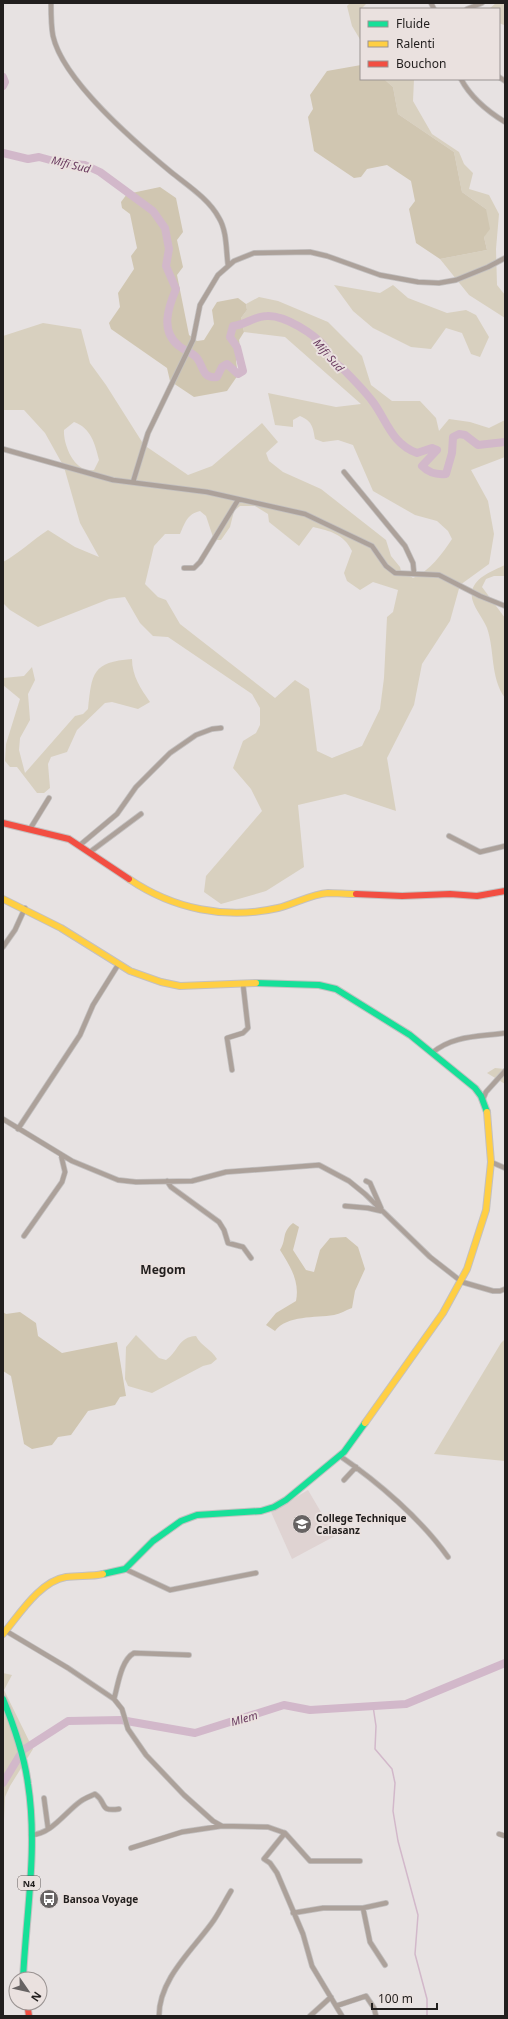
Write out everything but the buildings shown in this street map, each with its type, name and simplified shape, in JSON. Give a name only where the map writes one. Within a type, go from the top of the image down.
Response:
[{"type":"main road","points":[[3,823],[30,828],[69,839],[80,845],[127,879],[158,896],[189,907],[218,912],[269,910],[327,893],[402,896],[450,894],[477,896],[505,891]]},
{"type":"main road","points":[[3,899],[25,908],[61,928],[118,965],[141,976],[180,986],[243,984],[319,985],[331,987],[394,1025],[468,1082],[483,1099],[488,1114],[491,1162],[486,1210],[462,1282],[443,1313],[340,1456],[286,1500],[269,1510],[206,1514],[181,1521],[153,1541],[125,1568],[100,1575],[66,1577],[52,1581],[40,1591],[4,1632]]},
{"type":"main road","name":"N4","points":[[3,1699],[20,1745],[28,1783],[34,1835],[24,1971]]},
{"type":"main road","name":"N4","points":[[26,1956],[27,1971]]},
{"type":"street","points":[[51,3],[53,36],[58,50],[71,72],[94,102],[163,166],[200,196],[218,216],[223,226],[228,265]]},
{"type":"street","points":[[470,8],[482,3]]},
{"type":"street","points":[[462,80],[474,98],[491,114],[505,122]]},
{"type":"street","points":[[133,482],[148,433],[191,344],[200,305],[212,283],[228,265],[249,254],[296,251],[327,256],[380,275],[418,282],[438,283],[456,280],[488,267],[505,258]]},
{"type":"street","points":[[3,449],[113,480],[133,482],[146,486],[207,492],[305,514],[372,546],[386,566],[393,572],[402,575],[414,573],[440,575],[480,596],[505,606]]},
{"type":"street","points":[[344,472],[405,546],[413,563],[414,573]]},
{"type":"street","points":[[184,568],[194,568],[200,562],[238,500]]},
{"type":"street","points":[[80,845],[114,817],[136,787],[170,753],[196,735],[212,729],[221,728]]},
{"type":"street","points":[[30,828],[49,798]]},
{"type":"street","points":[[90,852],[141,814]]},
{"type":"street","points":[[449,836],[480,852],[505,846]]},
{"type":"street","points":[[3,947],[15,930],[25,908]]},
{"type":"street","points":[[18,1129],[80,1035],[94,1005],[118,965]]},
{"type":"street","points":[[232,1070],[227,1038],[243,1033],[248,1028],[243,984]]},
{"type":"street","points":[[432,1053],[446,1042],[454,1039],[505,1033]]},
{"type":"street","points":[[483,1099],[486,1092],[505,1072]]},
{"type":"street","points":[[3,1119],[62,1155],[110,1178],[136,1182],[196,1180],[231,1172],[319,1165],[350,1181],[430,1257],[462,1282],[493,1291],[500,1291],[505,1288]]},
{"type":"street","points":[[24,1236],[62,1182],[65,1172],[62,1155]]},
{"type":"street","points":[[491,1162],[505,1168]]},
{"type":"street","points":[[167,1181],[171,1187],[219,1222],[228,1243],[243,1248],[250,1258]]},
{"type":"street","points":[[366,1181],[370,1183],[383,1212]]},
{"type":"street","points":[[345,1206],[368,1208],[383,1212]]},
{"type":"street","points":[[340,1456],[356,1466],[388,1493],[431,1535],[448,1557]]},
{"type":"street","points":[[344,1480],[356,1466]]},
{"type":"street","points":[[125,1568],[170,1590],[256,1573]]},
{"type":"street","points":[[4,1632],[68,1668],[114,1699],[122,1709],[128,1729],[146,1754],[184,1795],[222,1826]]},
{"type":"street","points":[[114,1699],[126,1662],[129,1656],[134,1652],[189,1656]]},
{"type":"street","points":[[34,1835],[59,1821],[81,1801],[95,1794],[104,1808],[109,1810],[119,1809]]},
{"type":"street","points":[[44,1798],[48,1828]]},
{"type":"street","points":[[131,1848],[182,1832],[222,1826],[268,1827],[285,1833],[310,1860],[360,1861]]},
{"type":"street","points":[[285,1833],[264,1859],[270,1863],[277,1873],[303,1934],[312,1966],[342,2016]]},
{"type":"street","points":[[498,1834],[505,1836]]},
{"type":"street","points":[[159,2016],[159,2009],[165,1990],[176,1967],[214,1920],[231,1891]]},
{"type":"street","points":[[293,1913],[323,1908],[364,1908],[386,1904]]},
{"type":"street","points":[[364,1908],[370,1942],[385,1965]]},
{"type":"street","points":[[310,2016],[331,1996]]},
{"type":"street","points":[[336,2006],[366,1996],[374,2008],[376,2016]]},
{"type":"shaded area","points":[[350,3],[367,3],[360,8],[360,39],[352,26],[347,6]]},
{"type":"shaded area","points":[[496,3],[505,3],[504,25],[500,23],[500,8],[490,8]]},
{"type":"shaded area","points":[[360,65],[360,80],[385,80],[393,87],[398,114],[454,152],[462,192],[486,209],[490,229],[484,237],[487,250],[440,259],[416,243],[409,209],[415,201],[411,181],[387,165],[367,169],[361,177],[354,178],[314,151],[308,117],[313,109],[310,95],[327,71]]},
{"type":"shaded area","points":[[385,80],[414,80],[413,101],[432,134],[459,152],[464,164],[473,173],[469,189],[489,195],[499,214],[496,249],[497,285],[505,295],[505,318],[469,295],[440,259],[487,250],[484,237],[486,209],[462,192],[454,152],[398,114],[393,87]]},
{"type":"shaded area","points":[[160,187],[176,198],[183,232],[177,240],[183,267],[177,275],[189,335],[197,341],[204,340],[214,324],[212,310],[217,302],[238,298],[246,304],[247,310],[241,318],[244,332],[239,340],[241,353],[236,361],[238,375],[227,391],[194,397],[170,381],[167,368],[111,329],[109,323],[120,307],[118,293],[134,269],[131,256],[137,248],[130,214],[122,208],[121,202],[127,194]]},
{"type":"shaded area","points":[[334,285],[380,293],[393,285],[408,298],[447,313],[466,310],[476,315],[489,337],[480,357],[471,354],[462,333],[446,328],[431,349],[411,347],[373,328],[353,311]]},
{"type":"shaded area","points":[[259,297],[278,301],[328,322],[362,356],[371,385],[392,401],[420,401],[436,418],[439,431],[449,419],[470,422],[489,428],[505,420],[505,457],[471,470],[488,501],[494,534],[489,564],[460,585],[450,621],[422,664],[414,705],[387,758],[396,811],[345,794],[298,805],[304,867],[266,891],[221,904],[204,892],[206,876],[262,811],[251,789],[233,768],[243,741],[256,733],[260,725],[260,708],[252,694],[168,637],[153,636],[140,623],[125,597],[109,599],[38,627],[10,610],[3,603],[3,562],[15,555],[48,530],[75,547],[99,557],[80,523],[64,467],[45,433],[24,410],[3,410],[3,336],[43,323],[81,329],[90,363],[106,385],[144,445],[188,475],[212,466],[262,423],[278,442],[266,453],[269,461],[283,472],[321,489],[386,540],[391,556],[400,567],[402,575],[407,574],[413,578],[419,575],[435,562],[452,539],[448,531],[437,521],[415,515],[373,491],[353,445],[338,440],[323,442],[315,439],[314,431],[311,425],[307,420],[300,416],[293,420],[293,427],[275,425],[268,393],[336,407],[361,404],[285,337],[244,332],[241,318],[247,310],[246,304]],"holes":[[[74,422],[85,428],[94,443],[99,460],[94,470],[81,468],[68,450],[64,430]],[[240,506],[255,506],[268,514],[269,522],[299,546],[313,527],[336,534],[349,545],[352,551],[344,573],[347,581],[360,590],[373,582],[398,590],[393,612],[387,617],[384,678],[380,709],[362,746],[332,758],[317,751],[309,689],[295,680],[275,698],[180,624],[166,600],[158,597],[145,584],[154,546],[165,534],[180,534],[189,517],[200,511],[206,516],[214,540],[221,540],[230,527],[234,511]]]},
{"type":"shaded area","points":[[505,565],[505,576],[494,576],[486,579],[482,587],[505,618],[505,698],[497,681],[487,628],[474,605],[472,591],[477,581],[490,572]]},
{"type":"shaded area","points":[[132,659],[135,677],[150,702],[138,709],[112,702],[105,703],[77,730],[67,752],[51,757],[48,764],[50,788],[44,793],[37,793],[17,767],[10,767],[5,761],[6,744],[20,699],[3,685],[3,678],[24,676],[32,667],[35,680],[28,694],[30,720],[20,738],[19,750],[25,773],[75,716],[83,714],[88,709],[91,686],[96,672],[109,663]]},
{"type":"shaded area","points":[[495,1068],[505,1069],[505,1084],[487,1073]]},
{"type":"shaded area","points":[[293,1223],[299,1227],[293,1250],[306,1270],[314,1272],[320,1250],[330,1238],[346,1237],[358,1247],[365,1269],[355,1291],[352,1308],[334,1315],[302,1318],[287,1322],[275,1331],[266,1325],[276,1313],[296,1301],[297,1287],[295,1280],[291,1268],[280,1250],[285,1233]]},
{"type":"shaded area","points":[[3,1312],[6,1314],[20,1312],[36,1323],[38,1336],[62,1353],[117,1342],[126,1396],[120,1397],[115,1405],[88,1411],[71,1435],[58,1437],[52,1445],[32,1449],[24,1444],[11,1376],[3,1371]]},
{"type":"shaded area","points":[[136,1335],[159,1358],[166,1360],[174,1353],[182,1342],[190,1337],[196,1336],[217,1359],[211,1364],[203,1366],[152,1393],[128,1386],[125,1379],[126,1347]]},
{"type":"shaded area","points":[[505,1339],[505,1461],[434,1454],[501,1343]]},
{"type":"shaded area","name":"College Technique Calasanz","points":[[308,1490],[335,1536],[292,1559],[271,1512]]},
{"type":"shaded area","points":[[3,1673],[12,1675],[4,1690],[33,1749],[10,1786],[5,1797],[3,1842]]},
{"type":"waterway","name":"Mifi Sud","points":[[3,77],[5,82],[3,86]]},
{"type":"waterway","name":"Mifi Sud","points":[[3,153],[28,159],[39,157],[61,163],[85,165],[100,172],[153,211],[165,228],[169,249],[166,266],[176,289],[168,311],[167,319],[169,333],[179,346],[197,358],[204,372],[209,376],[217,377],[222,367],[227,364],[238,374],[243,371],[237,347],[230,337],[233,326],[263,316],[274,317],[299,326],[320,342],[325,347],[331,359],[358,384],[378,409],[391,431],[402,444],[417,453],[432,448],[437,450],[422,466],[430,472],[436,474],[446,474],[452,453],[453,437],[459,434],[465,435],[478,445],[505,442]]},
{"type":"waterway","name":"Mlem","points":[[3,1783],[23,1750],[68,1721],[121,1720],[195,1733],[284,1705],[310,1710],[406,1704],[505,1663]]},
{"type":"waterway","points":[[373,1706],[376,1726],[375,1749],[392,1769],[395,1783],[393,1811],[398,1841],[418,1915],[415,1954],[427,1999],[427,2016]]},
{"type":"traffic: fast","points":[[256,983],[319,985],[336,989],[410,1035],[475,1088],[481,1096],[487,1112]]},
{"type":"traffic: fast","points":[[103,1574],[125,1569],[153,1541],[181,1521],[197,1515],[261,1511],[274,1507],[286,1500],[344,1452],[365,1423]]},
{"type":"traffic: fast","points":[[3,1699],[21,1751],[31,1808],[32,1857],[23,1971]]},
{"type":"traffic: slow","points":[[129,879],[164,898],[182,905],[220,912],[239,913],[278,908],[309,897],[328,893],[356,894]]},
{"type":"traffic: slow","points":[[3,899],[61,928],[130,971],[161,982],[180,986],[256,983]]},
{"type":"traffic: slow","points":[[365,1423],[443,1313],[467,1269],[486,1210],[491,1162],[487,1112]]},
{"type":"traffic: slow","points":[[3,1634],[31,1600],[47,1585],[66,1577],[103,1574]]},
{"type":"traffic: jam","points":[[3,823],[69,839],[129,879]]},
{"type":"traffic: jam","points":[[356,894],[402,896],[450,894],[477,896],[505,891]]},
{"type":"traffic: jam","points":[[28,2011],[29,2016]]},
{"type":"place","name":"College Technique Calasanz","points":[[302,1524]]},
{"type":"place","name":"Bansoa Voyage","points":[[49,1899]]},
{"type":"district","name":"Megom","points":[[163,1269]]}]
